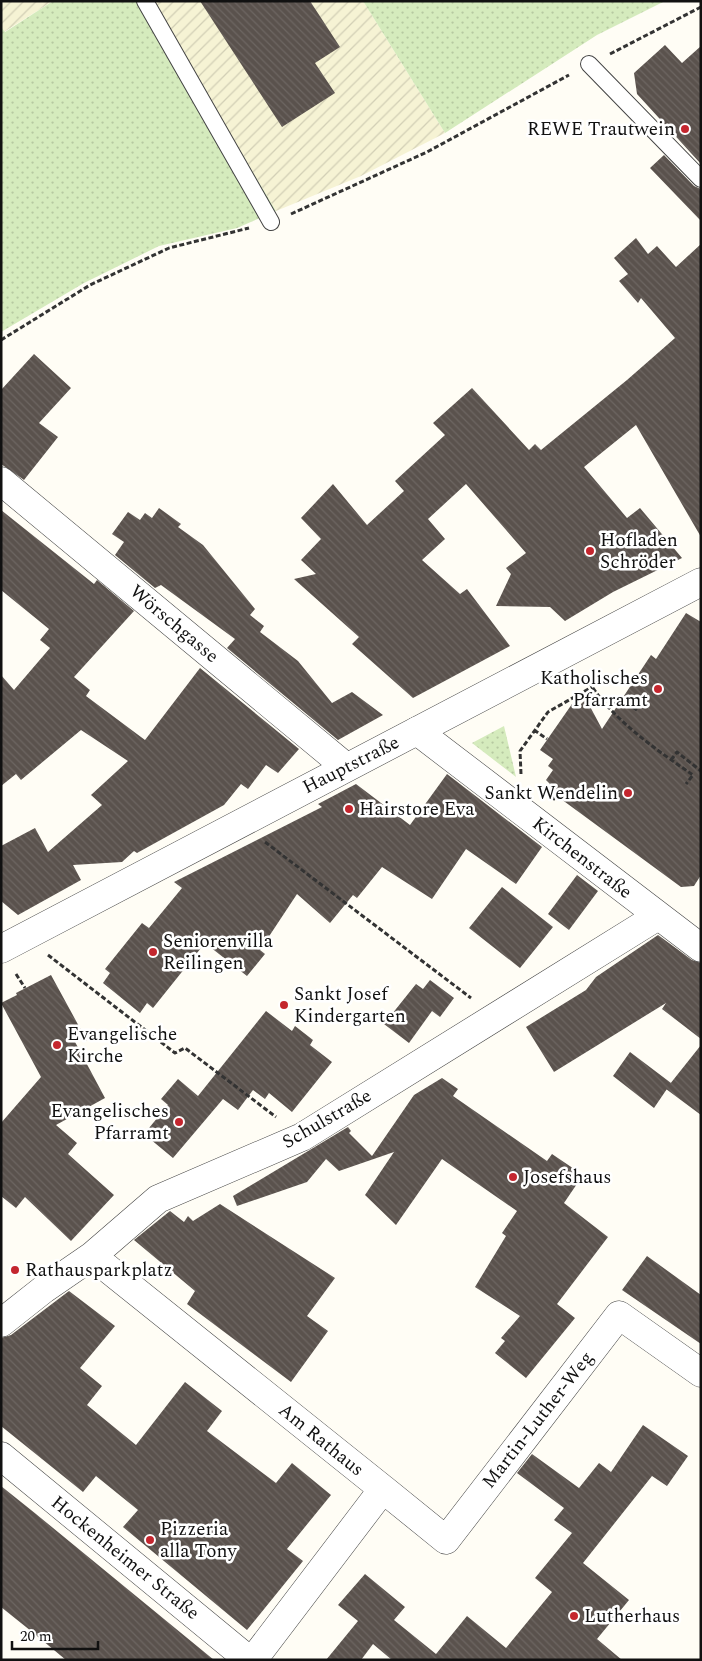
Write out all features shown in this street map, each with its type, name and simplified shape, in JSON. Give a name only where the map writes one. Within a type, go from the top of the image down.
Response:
[{"type":"street","name":"Wörschgasse","points":[[1,481],[346,767]]},
{"type":"street","name":"Hauptstraße","points":[[13,943],[700,582]]},
{"type":"street","name":"Kirchenstraße","points":[[418,731],[701,948]]},
{"type":"street","name":"Schulstraße","points":[[1,1323],[44,1289],[92,1256],[158,1198],[302,1137],[658,916]]},
{"type":"street","name":"Am Rathaus","points":[[92,1256],[383,1489],[253,1660]]},
{"type":"street","name":"Martin-Luther-Weg","points":[[383,1489],[446,1540],[619,1315],[701,1373]]},
{"type":"street","name":"Hockenheimer Straße","points":[[1,1456],[249,1660]]},
{"type":"lane","points":[[145,1],[271,222]]},
{"type":"lane","points":[[589,64],[701,179]]},
{"type":"path","points":[[1,340],[90,284],[169,248],[271,222],[427,152],[589,64],[701,8]]},
{"type":"path","points":[[572,650],[592,687],[607,707],[671,760],[693,775],[686,784]]},
{"type":"path","points":[[521,776],[520,751],[548,712],[592,687]]},
{"type":"path","points":[[607,707],[622,700],[637,710]]},
{"type":"path","points":[[534,730],[547,739]]},
{"type":"path","points":[[671,760],[677,752],[701,771]]},
{"type":"path","points":[[544,795],[552,801],[559,790]]},
{"type":"path","points":[[240,823],[495,1017]]},
{"type":"path","points":[[13,943],[175,1053],[185,1048],[302,1137]]},
{"type":"path","points":[[19,979],[25,988]]},
{"type":"shaded area","points":[[1,1],[53,1],[4,32],[1,27]]},
{"type":"shaded area","points":[[151,1],[363,1],[445,133],[361,176],[276,211]]},
{"type":"green space","points":[[53,1],[151,1],[276,211],[237,228],[159,246],[84,283],[1,332],[1,27],[5,32]]},
{"type":"green space","points":[[363,1],[665,1],[597,35],[445,133]]},
{"type":"green space","points":[[504,726],[516,777],[472,743]]},
{"type":"building","points":[[200,1],[310,1],[340,47],[315,63],[335,93],[282,127]]},
{"type":"building","name":"REWE Trautwein","points":[[665,45],[682,63],[701,46],[701,164],[637,94],[634,73]]},
{"type":"building","points":[[664,155],[694,186],[701,189],[701,221],[650,168]]},
{"type":"building","points":[[636,238],[648,254],[657,246],[676,267],[701,244],[701,537],[636,425],[584,467],[627,518],[640,508],[682,558],[613,592],[565,621],[550,607],[496,606],[511,574],[506,568],[526,553],[466,484],[428,519],[445,539],[422,560],[460,594],[467,589],[510,646],[413,698],[352,644],[359,637],[294,579],[316,574],[301,560],[321,539],[301,518],[333,484],[367,525],[404,491],[395,481],[445,435],[433,423],[472,388],[529,450],[535,444],[541,450],[627,380],[675,338],[641,298],[638,303],[619,281],[628,274],[614,258]]},
{"type":"building","points":[[34,354],[71,388],[39,423],[58,437],[24,480],[1,464],[1,390]]},
{"type":"building","points":[[159,508],[181,524],[178,527],[203,545],[255,609],[250,615],[264,626],[260,632],[298,661],[332,703],[352,692],[383,715],[338,740],[227,648],[235,639],[161,585],[155,588],[115,555],[124,542],[112,534],[128,512],[140,520],[145,513],[152,518]]},
{"type":"building","points":[[1,510],[94,584],[97,580],[134,611],[74,677],[90,690],[86,696],[145,740],[200,668],[299,749],[278,773],[266,765],[248,789],[241,784],[224,805],[137,853],[134,851],[122,862],[73,865],[81,880],[18,915],[1,901],[1,846],[35,828],[48,852],[102,805],[91,795],[128,761],[81,730],[21,780],[16,774],[1,786],[1,675],[14,690],[50,648],[40,640],[49,629],[1,590]]},
{"type":"building","points":[[686,613],[701,622],[701,875],[694,886],[681,887],[546,788],[550,784],[546,780],[553,770],[548,766],[553,759],[540,750],[572,704],[577,708],[586,699],[602,729],[651,655],[656,659]]},
{"type":"building","points":[[447,774],[542,847],[516,884],[466,849],[432,899],[382,867],[357,898],[353,895],[330,923],[297,894],[260,950],[265,954],[247,976],[205,943],[153,1008],[147,1003],[140,1013],[103,983],[110,973],[105,969],[142,923],[149,928],[182,888],[174,882],[322,807],[318,804],[356,784],[410,825]]},
{"type":"building","points":[[577,875],[598,891],[569,930],[548,914]]},
{"type":"building","points":[[502,887],[553,927],[520,968],[469,928]]},
{"type":"building","points":[[658,935],[692,960],[701,963],[701,1039],[662,1009],[666,1003],[554,1072],[526,1027],[586,990],[596,977]]},
{"type":"building","points":[[51,975],[87,1041],[66,1025],[105,1098],[56,1125],[77,1143],[68,1154],[114,1195],[71,1241],[25,1197],[16,1208],[1,1196],[1,1123],[41,1077],[1,1003]]},
{"type":"building","points":[[430,980],[454,998],[440,1017],[432,1011],[409,1043],[384,1024],[416,984],[423,989]]},
{"type":"building","points":[[266,1011],[292,1031],[295,1026],[313,1040],[310,1045],[332,1062],[292,1112],[269,1093],[265,1099],[253,1090],[238,1110],[223,1099],[173,1158],[144,1134],[168,1105],[161,1099],[178,1079],[198,1096]]},
{"type":"building","points":[[701,1045],[701,1115],[666,1089]]},
{"type":"building","points":[[630,1052],[671,1083],[654,1108],[613,1076]]},
{"type":"building","points":[[442,1078],[458,1089],[453,1096],[547,1161],[552,1154],[583,1175],[564,1203],[608,1237],[557,1304],[575,1318],[526,1378],[495,1353],[505,1341],[501,1338],[520,1316],[475,1287],[506,1236],[502,1233],[517,1211],[442,1159],[396,1225],[365,1195],[394,1152],[339,1171],[326,1159],[307,1182],[237,1206],[233,1196],[348,1127],[351,1131],[349,1133],[372,1156],[414,1095]]},
{"type":"building","points":[[220,1204],[335,1278],[307,1316],[328,1331],[291,1382],[187,1304],[195,1291],[134,1240],[170,1211],[184,1222],[188,1216],[193,1221]]},
{"type":"building","points":[[647,1256],[701,1295],[701,1344],[622,1290]]},
{"type":"building","points":[[69,1291],[115,1326],[80,1368],[102,1386],[87,1405],[136,1445],[185,1382],[222,1411],[207,1431],[276,1483],[292,1463],[331,1495],[287,1549],[303,1561],[247,1630],[123,1527],[138,1510],[96,1476],[83,1492],[1,1426],[1,1338],[11,1335]]},
{"type":"building","points":[[643,1425],[688,1456],[667,1486],[652,1476],[583,1563],[629,1600],[597,1639],[622,1660],[392,1660],[373,1644],[361,1660],[326,1660],[358,1621],[338,1605],[365,1574],[405,1607],[394,1620],[436,1654],[467,1616],[506,1648],[552,1592],[535,1578],[572,1533],[554,1520],[564,1508],[517,1473],[532,1454],[579,1488],[599,1463],[611,1472]]},
{"type":"building","points":[[1,1486],[214,1660],[66,1660],[1,1607]]},
{"type":"place","name":"REWE Trautwein","points":[[685,129]]},
{"type":"place","name":"Hofladen Schröder","points":[[590,551]]},
{"type":"place","name":"Katholisches Pfarramt","points":[[658,689]]},
{"type":"place","name":"Sankt Wendelin","points":[[628,793]]},
{"type":"place","name":"Hairstore Eva","points":[[349,809]]},
{"type":"place","name":"Seniorenvilla Reilingen","points":[[153,952]]},
{"type":"place","name":"Sankt Josef Kindergarten","points":[[284,1005]]},
{"type":"place","name":"Evangelische Kirche","points":[[57,1045]]},
{"type":"place","name":"Evangelisches Pfarramt","points":[[179,1122]]},
{"type":"place","name":"Josefshaus","points":[[513,1177]]},
{"type":"place","name":"Rathausparkplatz","points":[[15,1270]]},
{"type":"place","name":"Pizzeria alla Tony","points":[[150,1540]]},
{"type":"place","name":"Lutherhaus","points":[[574,1616]]}]
